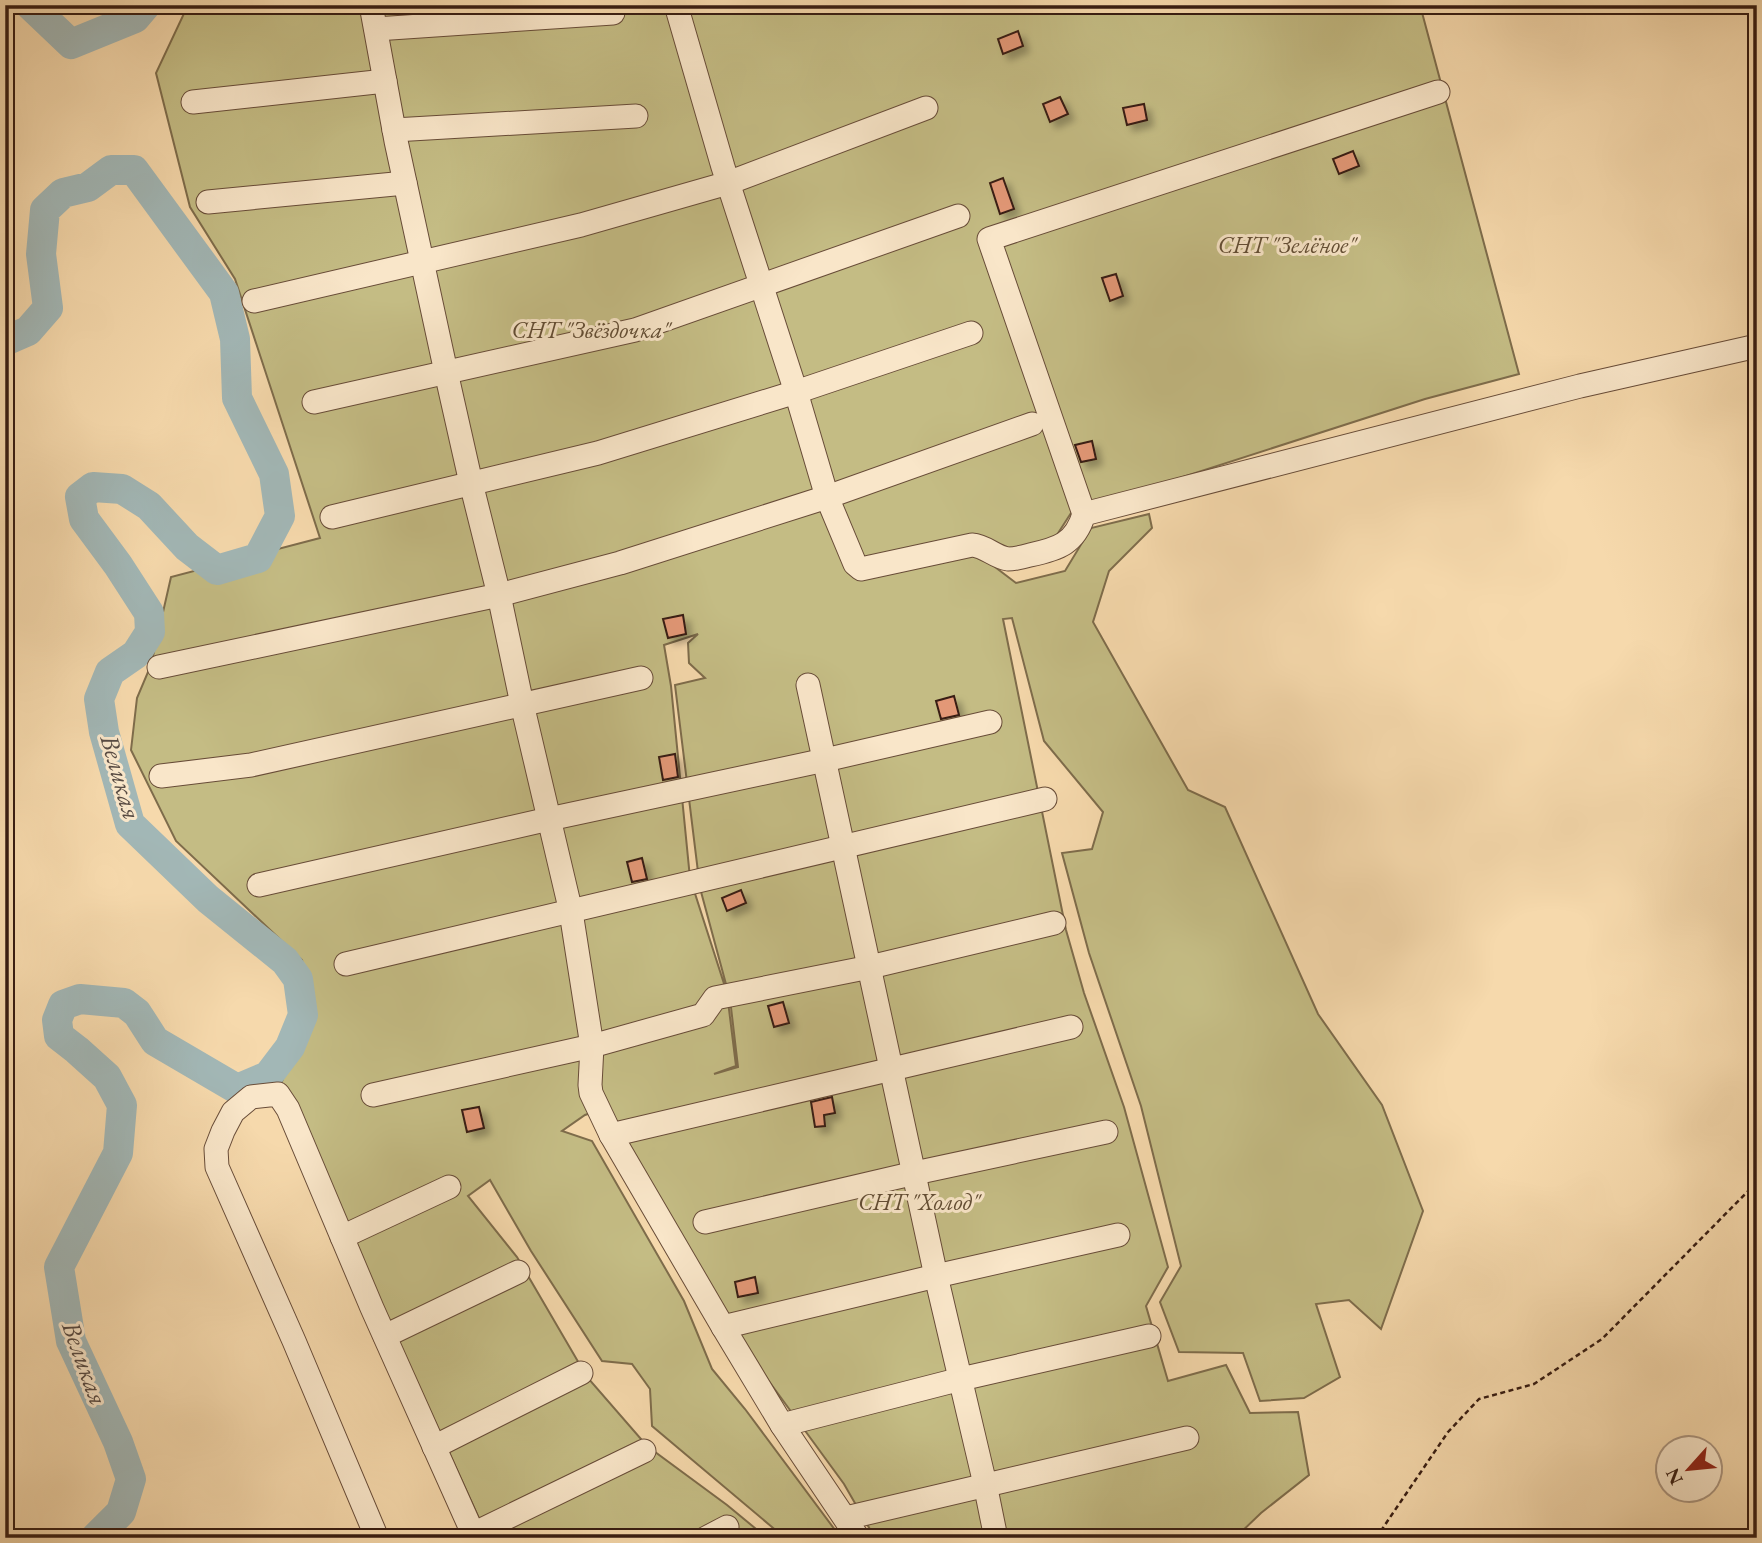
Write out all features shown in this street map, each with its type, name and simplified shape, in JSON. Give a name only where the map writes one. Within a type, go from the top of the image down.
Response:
[{"type":"street","points":[[371,5],[394,130],[446,372],[571,912],[592,1046],[591,1093],[611,1135],[723,1327],[782,1425],[858,1538]]},
{"type":"street","points":[[676,5],[728,183],[796,392],[827,498],[855,564],[861,569],[972,545],[981,545],[1008,559],[1019,558],[1063,546],[1081,525],[1084,514],[989,239],[1438,92]]},
{"type":"street","points":[[376,29],[613,13]]},
{"type":"street","points":[[193,102],[385,81]]},
{"type":"street","points":[[254,301],[581,225],[728,183],[926,108]]},
{"type":"street","points":[[394,130],[636,116]]},
{"type":"street","points":[[208,202],[405,183]]},
{"type":"street","points":[[314,402],[635,330],[958,216]]},
{"type":"street","points":[[332,517],[598,453],[796,392],[971,333]]},
{"type":"street","points":[[1084,514],[1580,386],[1757,346]]},
{"type":"street","points":[[159,667],[499,595],[620,563],[827,498],[1032,424]]},
{"type":"street","points":[[161,776],[251,765],[640,678]]},
{"type":"street","points":[[808,685],[936,1276],[996,1538]]},
{"type":"street","points":[[259,884],[990,722]]},
{"type":"street","points":[[346,964],[1045,799]]},
{"type":"street","points":[[373,1095],[592,1046],[703,1015],[715,998],[870,967],[1054,923]]},
{"type":"street","points":[[611,1135],[1071,1027]]},
{"type":"street","points":[[377,1538],[294,1341],[216,1167],[216,1149],[223,1131],[233,1112],[251,1097],[278,1094],[288,1108],[433,1447],[474,1536],[644,1451]]},
{"type":"street","points":[[705,1222],[1106,1132]]},
{"type":"street","points":[[342,1237],[449,1187]]},
{"type":"street","points":[[723,1327],[1118,1236]]},
{"type":"street","points":[[385,1336],[518,1272]]},
{"type":"street","points":[[782,1425],[961,1378],[1149,1336]]},
{"type":"street","points":[[433,1447],[581,1373]]},
{"type":"street","points":[[846,1518],[1187,1438]]},
{"type":"street","points":[[706,1538],[727,1527]]},
{"type":"path","points":[[1376,1538],[1448,1432],[1479,1399],[1534,1384],[1602,1339],[1757,1182]]},
{"type":"green space","points":[[188,5],[1420,5],[1519,374],[1425,399],[1071,513],[1053,541],[998,553],[974,551],[1016,583],[1065,571],[1091,528],[1149,514],[1152,528],[1109,571],[1093,622],[1188,790],[1225,807],[1318,1014],[1382,1105],[1423,1211],[1381,1329],[1349,1300],[1316,1304],[1340,1377],[1304,1398],[1260,1401],[1243,1353],[1179,1352],[1160,1302],[1181,1266],[1141,1106],[1089,953],[1062,853],[1092,849],[1103,812],[1044,741],[1012,618],[1003,619],[1066,930],[1084,993],[1124,1107],[1168,1267],[1146,1306],[1168,1381],[1226,1365],[1250,1413],[1298,1412],[1309,1475],[1261,1513],[1235,1538],[875,1538],[844,1484],[768,1380],[649,1196],[602,1109],[585,1115],[562,1131],[592,1141],[684,1301],[712,1369],[841,1538],[785,1538],[652,1426],[650,1389],[632,1364],[602,1361],[531,1251],[490,1180],[468,1196],[517,1257],[587,1377],[647,1446],[767,1538],[488,1538],[281,1084],[311,1006],[302,960],[176,841],[131,750],[137,698],[151,665],[171,577],[320,538],[235,279],[190,207],[156,73]],"holes":[[[698,634],[688,643],[689,663],[705,678],[675,685],[700,888],[730,999],[738,1067],[714,1074],[736,1066],[727,993],[690,878],[671,686],[664,645]]]},
{"type":"building","points":[[1018,31],[1023,46],[1003,54],[998,39]]},
{"type":"building","points":[[1060,97],[1068,114],[1050,122],[1043,104]]},
{"type":"building","points":[[1144,104],[1147,120],[1127,125],[1123,108]]},
{"type":"building","points":[[1353,151],[1359,166],[1339,174],[1333,159]]},
{"type":"building","points":[[1003,178],[1014,209],[1000,214],[990,183]]},
{"type":"building","points":[[1116,274],[1123,296],[1110,301],[1102,278]]},
{"type":"building","points":[[1092,441],[1096,459],[1081,462],[1075,445]]},
{"type":"building","points":[[683,615],[686,634],[668,638],[663,619]]},
{"type":"building","points":[[954,696],[959,715],[941,719],[936,701]]},
{"type":"building","points":[[675,754],[678,777],[663,780],[659,757]]},
{"type":"building","points":[[642,858],[647,879],[632,882],[627,862]]},
{"type":"building","points":[[741,890],[746,903],[727,911],[722,898]]},
{"type":"building","points":[[783,1002],[789,1023],[774,1027],[768,1006]]},
{"type":"building","points":[[832,1097],[835,1113],[824,1115],[825,1126],[815,1127],[811,1102]]},
{"type":"building","points":[[479,1107],[484,1128],[467,1132],[462,1110]]},
{"type":"building","points":[[755,1277],[758,1293],[738,1297],[735,1282]]},
{"type":"waterway","name":"Великая","points":[[30,5],[71,44],[135,18],[146,5]]},
{"type":"waterway","name":"Великая","points":[[5,341],[28,331],[48,308],[41,254],[45,210],[63,193],[88,187],[111,170],[134,170],[224,293],[235,339],[237,398],[274,474],[280,516],[258,558],[217,570],[187,547],[149,506],[122,489],[93,487],[80,497],[84,519],[149,613],[150,632],[136,654],[110,672],[99,699],[104,732],[130,824],[208,899],[285,961],[298,979],[303,1015],[290,1047],[268,1076],[237,1089],[155,1041],[137,1013],[124,1003],[80,999],[63,1005],[57,1020],[59,1036],[107,1077],[122,1105],[118,1153],[59,1267],[71,1341],[118,1442],[131,1479],[121,1512],[95,1538]]},
{"type":"park label","name":"СНТ \"Зелёное\"","points":[[1287,244]]},
{"type":"park label","name":"СНТ \"Звёздочка\"","points":[[591,329]]},
{"type":"park label","name":"СНТ \"Холод\"","points":[[919,1201]]}]
